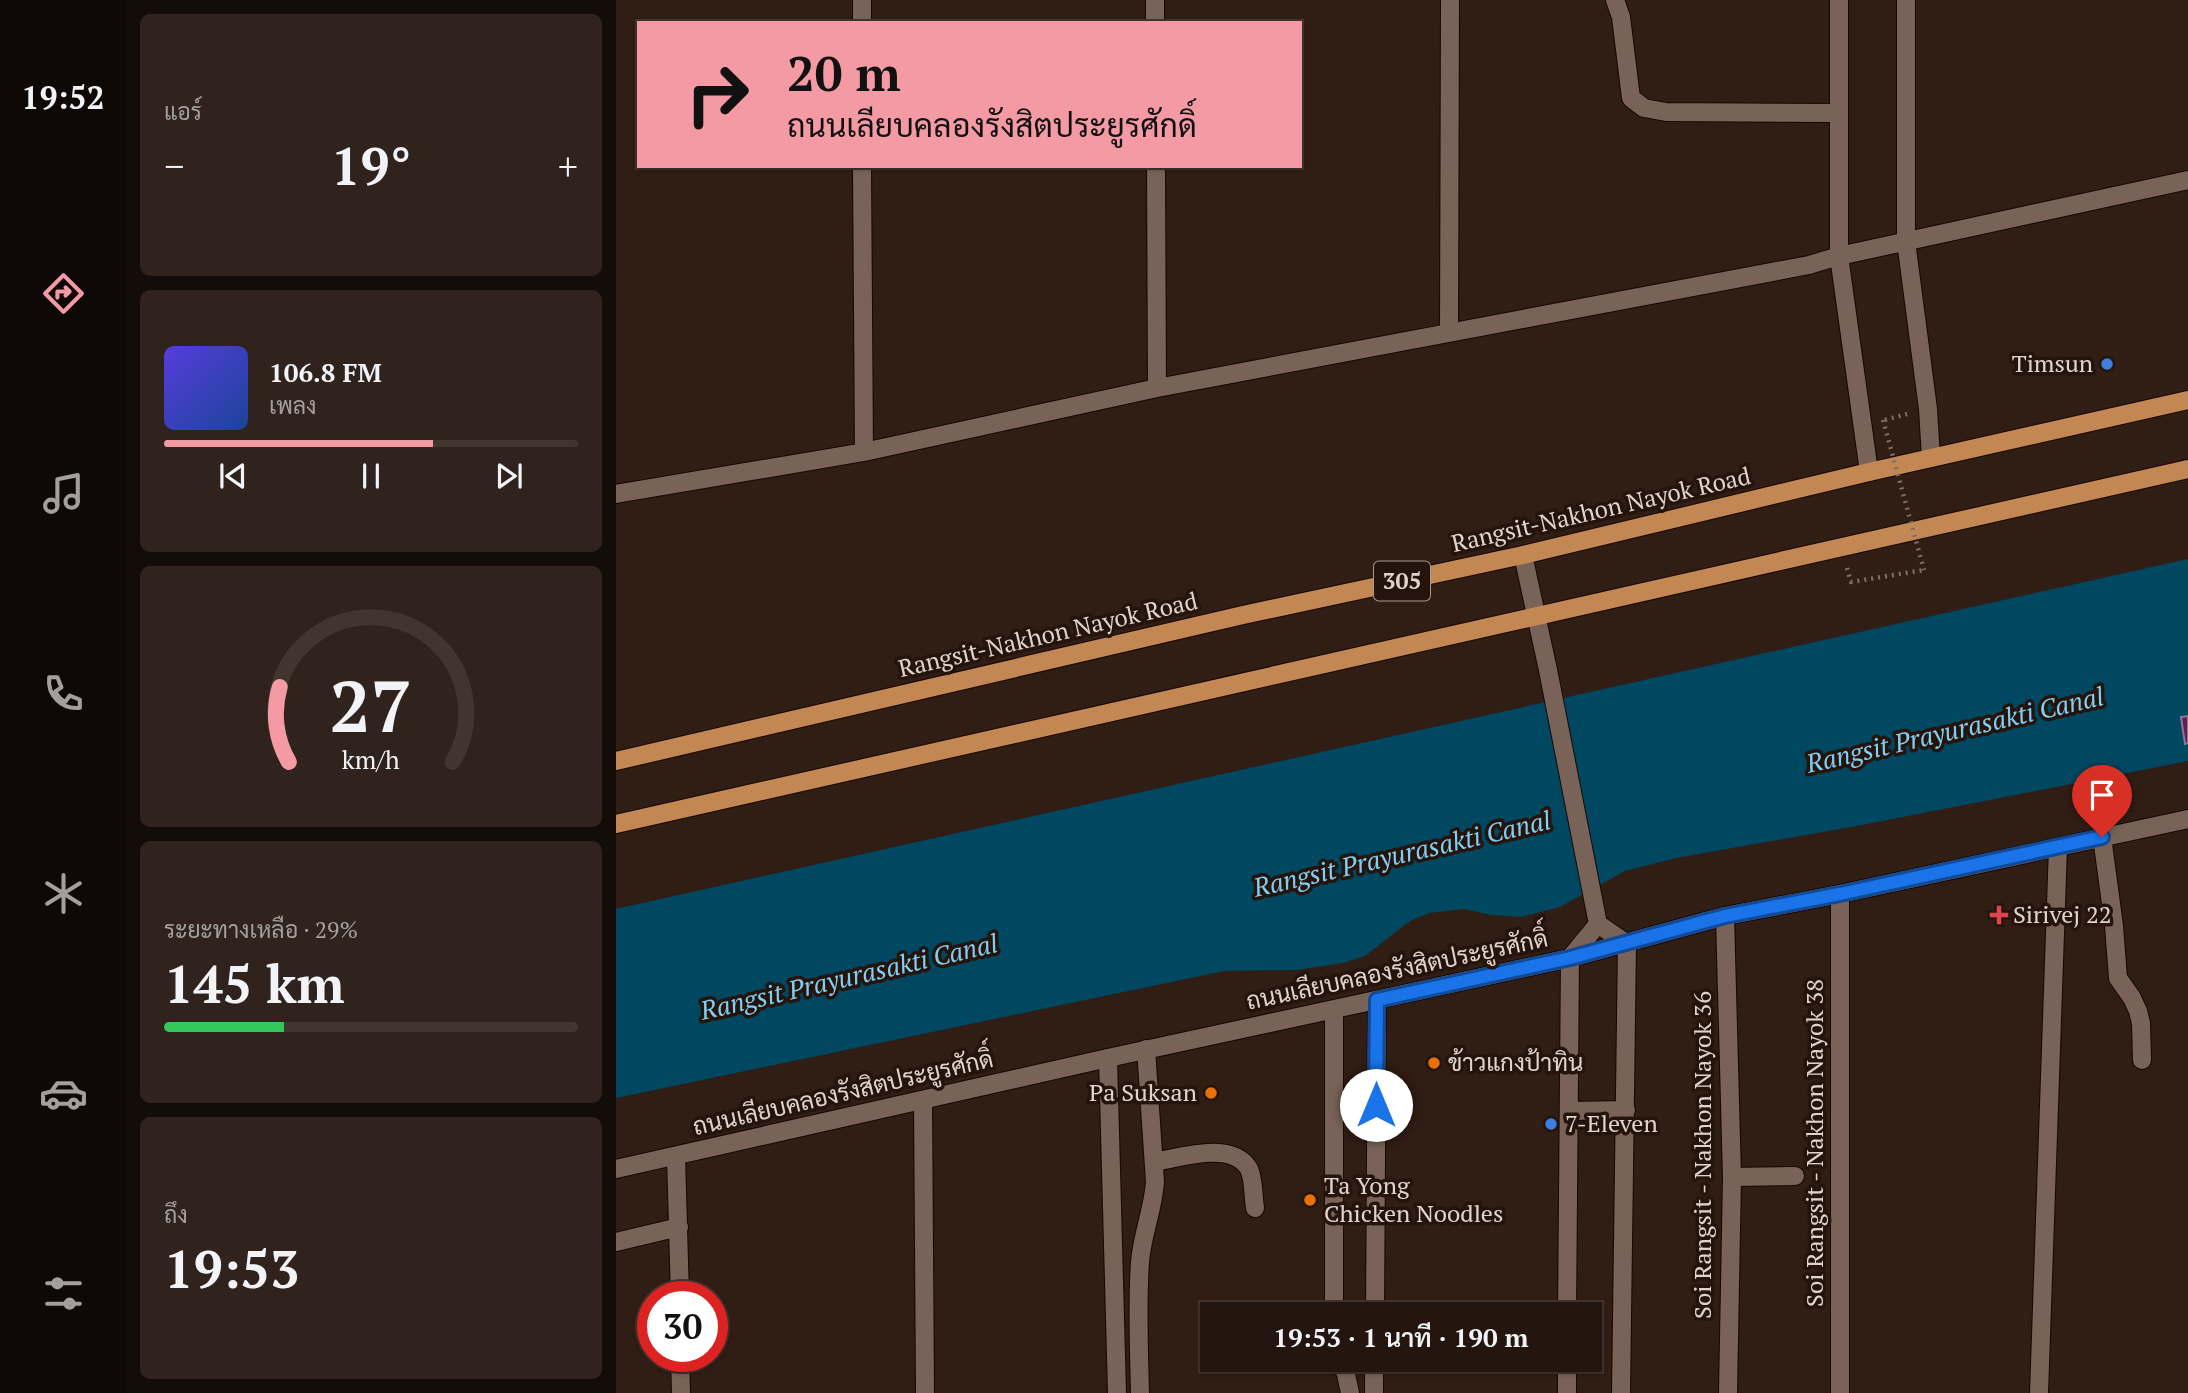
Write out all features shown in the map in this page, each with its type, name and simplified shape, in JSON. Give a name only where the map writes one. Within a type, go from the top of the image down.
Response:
[{"type":"main road","name":"Rangsit-Nakhon Nayok Road","points":[[616,761],[1243,615],[1523,555],[1869,472],[2188,400]]},
{"type":"main road","points":[[616,824],[2188,469]]},
{"type":"street","points":[[862,0],[862,21]]},
{"type":"street","points":[[1155,0],[1155,21]]},
{"type":"street","points":[[1449,333],[1450,0]]},
{"type":"street","points":[[1615,0],[1621,17],[1631,98],[1644,108],[1666,112],[1839,113]]},
{"type":"street","points":[[1839,0],[1839,256],[1869,472]]},
{"type":"street","points":[[1906,0],[1906,241],[1928,409],[1931,458]]},
{"type":"street","points":[[863,168],[863,452]]},
{"type":"street","points":[[1156,168],[1157,388]]},
{"type":"street","points":[[616,494],[863,452],[1157,388],[1809,265],[1839,256],[2188,180]]},
{"type":"street","points":[[1523,555],[1598,924],[1627,944],[1621,1393]]},
{"type":"street","name":"ถนนเลียบคลองรังสิตประยูรศักดิ์","points":[[616,1169],[1146,1049],[1570,958],[1725,916],[1840,894],[2188,818]]},
{"type":"street","points":[[2102,837],[2118,978],[2132,998],[2141,1023],[2142,1059]]},
{"type":"street","points":[[2039,1393],[2058,847]]},
{"type":"street","name":"Soi Rangsit - Nakhon Nayok 38","points":[[1840,894],[1840,1393]]},
{"type":"street","name":"Soi Rangsit - Nakhon Nayok 36","points":[[1725,916],[1732,1177],[1728,1393]]},
{"type":"street","points":[[1567,1302],[1570,958],[1598,924]]},
{"type":"street","points":[[1375,1302],[1377,1000]]},
{"type":"street","points":[[1334,1302],[1335,1010]]},
{"type":"street","points":[[1140,1393],[1140,1261],[1156,1182],[1146,1049]]},
{"type":"street","points":[[1108,1058],[1117,1393]]},
{"type":"street","points":[[923,1100],[925,1393]]},
{"type":"street","points":[[1569,1111],[1626,1110]]},
{"type":"street","points":[[1154,1162],[1220,1152],[1238,1157],[1250,1170],[1255,1208]]},
{"type":"street","points":[[676,1156],[680,1281]]},
{"type":"street","points":[[1732,1177],[1795,1176]]},
{"type":"street","points":[[616,1241],[679,1227]]},
{"type":"street","points":[[680,1372],[681,1393]]},
{"type":"street","points":[[1345,1372],[1350,1393]]},
{"type":"street","points":[[1374,1372],[1374,1393]]},
{"type":"street","points":[[1567,1372],[1567,1393]]},
{"type":"path","points":[[1841,547],[1851,582],[1924,570],[1883,421]]},
{"type":"water","name":"Rangsit Prayurasakti Canal","points":[[2188,559],[2188,761],[1862,825],[1676,858],[1625,871],[1560,907],[1521,917],[1491,915],[1464,909],[1429,913],[1410,921],[1365,956],[1343,963],[1297,970],[1224,971],[616,1098],[616,909]]},
{"type":"building","points":[[2188,716],[2188,743],[2185,744],[2181,717]]},
{"type":"place","name":"Timsun","points":[[2107,364]]},
{"type":"place","name":"Sirivej 22","points":[[1999,915]]},
{"type":"place","name":"ข้าวแกงป้าทิน","points":[[1434,1063]]},
{"type":"place","name":"Pa Suksan","points":[[1211,1093]]},
{"type":"place","name":"7-Eleven","points":[[1551,1124]]},
{"type":"place","name":"Ta Yong Chicken Noodles","points":[[1310,1200]]},
{"type":"route","points":[[1376,1105],[1377,1000],[1570,958],[1725,916],[2102,837]]}]
